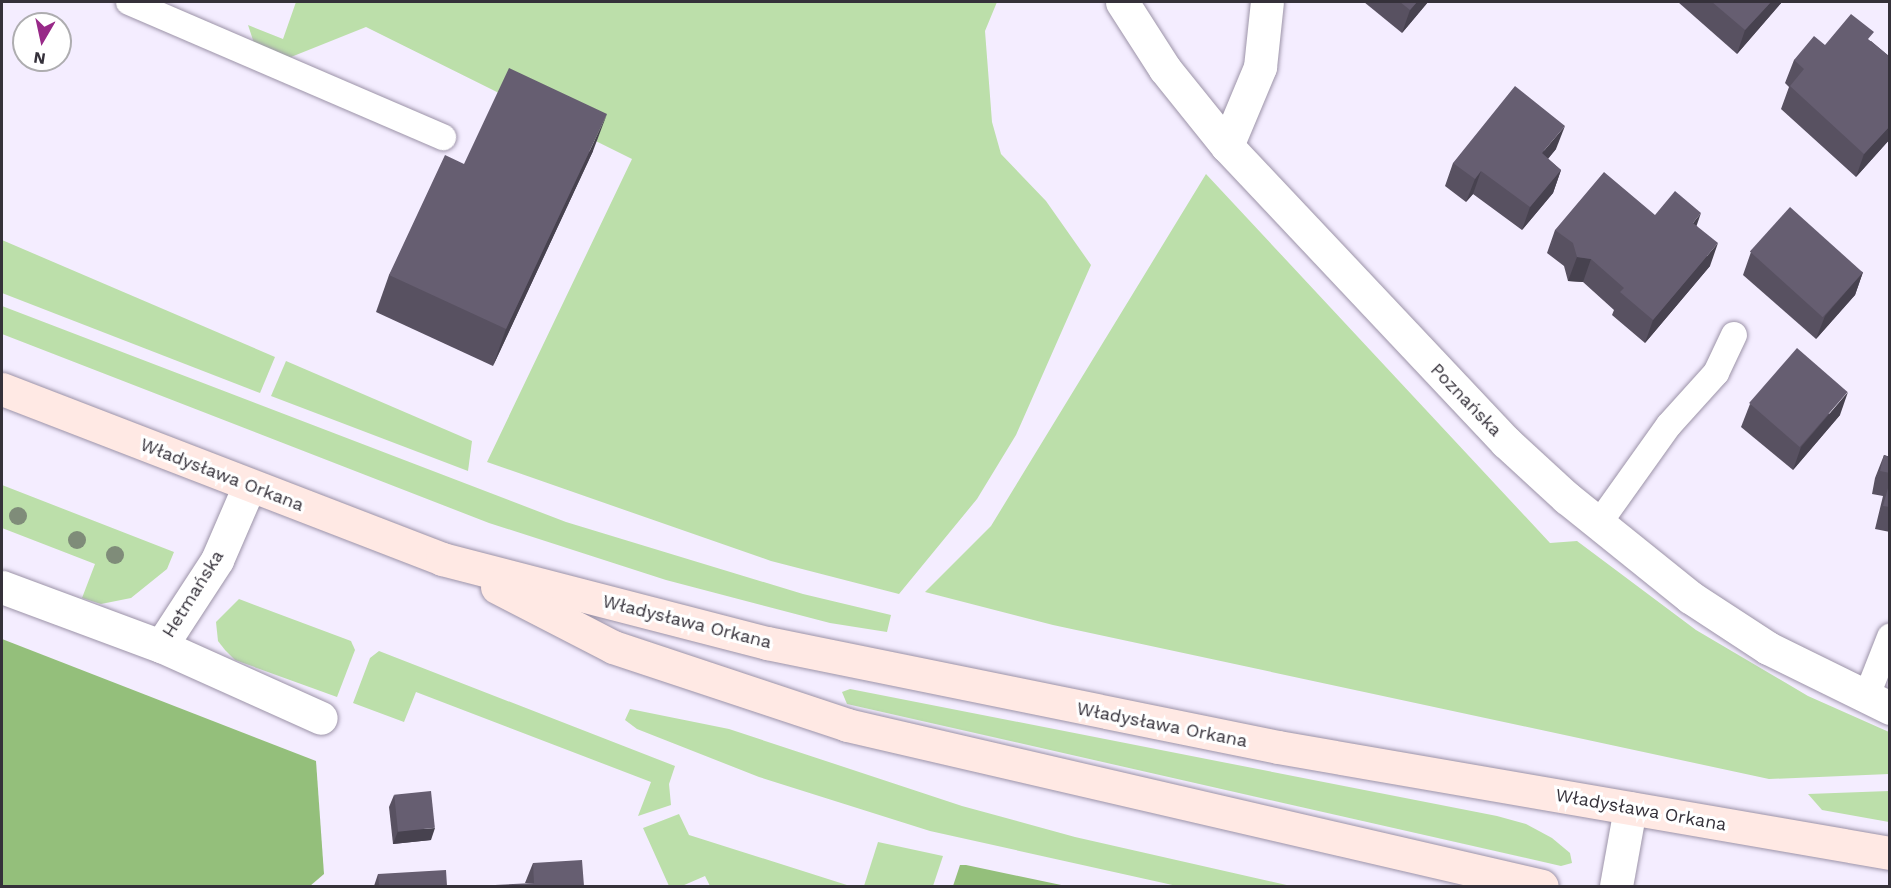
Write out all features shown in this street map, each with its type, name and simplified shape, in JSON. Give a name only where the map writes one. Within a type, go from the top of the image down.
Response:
[{"type":"street","name":"Poznańska","points":[[1122,2],[1165,69],[1227,146],[1506,442],[1599,523],[1690,597],[1759,641],[1878,703]]},
{"type":"street","points":[[1227,146],[1260,67],[1267,2]]},
{"type":"street","name":"Władysława Orkana","points":[[2,389],[442,559],[859,665],[1278,747],[1890,853]]},
{"type":"street","name":"Hetmańska","points":[[2,587],[161,646],[217,560],[249,486]]},
{"type":"street","name":"Władysława Orkana","points":[[442,559],[613,647],[762,700],[938,748],[1480,880],[1542,886]]},
{"type":"street","points":[[161,646],[321,718]]},
{"type":"street","points":[[1616,886],[1630,808]]},
{"type":"lane","points":[[129,2],[443,137]]},
{"type":"lane","points":[[1599,523],[1669,425],[1716,373],[1734,335]]},
{"type":"lane","points":[[1878,703],[1890,637]]},
{"type":"green space","points":[[296,2],[997,2],[985,31],[992,122],[1001,154],[1046,201],[1091,265],[1016,435],[977,499],[899,594],[771,561],[487,462],[632,159],[366,27],[286,59],[256,49],[248,25],[283,39]]},
{"type":"green space","points":[[1206,174],[1550,543],[1577,541],[1696,630],[1808,696],[1889,732],[1889,774],[1769,779],[1053,625],[925,592],[991,526]]},
{"type":"green space","points":[[2,240],[275,357],[260,393],[2,293]]},
{"type":"green space","points":[[2,306],[566,522],[803,594],[891,615],[887,632],[830,623],[666,580],[489,523],[2,334]]},
{"type":"green space","points":[[286,361],[472,441],[468,471],[271,396]]},
{"type":"green space","points":[[2,485],[174,552],[167,569],[131,598],[101,604],[82,598],[95,564],[2,528]]},
{"type":"green space","points":[[239,599],[351,641],[355,650],[337,697],[235,660],[225,650],[218,641],[216,622]]},
{"type":"green space","points":[[2,639],[316,761],[324,874],[310,886],[2,886]]},
{"type":"green space","points":[[379,651],[675,766],[669,784],[671,805],[638,816],[651,782],[416,692],[404,722],[353,703],[370,658]]},
{"type":"green space","points":[[850,689],[1497,816],[1526,824],[1552,838],[1570,853],[1572,863],[1561,866],[847,704],[842,692]]},
{"type":"green space","points":[[630,709],[729,729],[962,806],[1075,837],[1291,886],[1177,886],[930,831],[759,777],[637,729],[625,720]]},
{"type":"green space","points":[[1889,791],[1889,822],[1822,810],[1808,794]]},
{"type":"green space","points":[[679,814],[689,835],[850,886],[710,886],[705,876],[682,886],[669,886],[643,828]]},
{"type":"green space","points":[[878,842],[943,856],[933,886],[864,886]]},
{"type":"green space","points":[[960,865],[966,865],[1066,886],[953,886]]},
{"type":"building","points":[[1400,2],[1417,2],[1410,10]]},
{"type":"building","points":[[1712,2],[1771,2],[1745,30]]},
{"type":"building","points":[[1851,14],[1874,32],[1868,39],[1890,57],[1890,126],[1864,154],[1790,86],[1804,69],[1794,60],[1814,36],[1825,45]]},
{"type":"building","points":[[509,68],[607,114],[506,329],[389,275],[445,155],[464,164]]},
{"type":"building","points":[[1515,86],[1565,126],[1542,153],[1561,170],[1530,207],[1481,171],[1475,179],[1453,163]]},
{"type":"building","points":[[1604,172],[1655,215],[1675,191],[1701,213],[1693,223],[1718,243],[1653,320],[1620,292],[1624,288],[1591,259],[1577,257],[1573,243],[1555,230]]},
{"type":"building","points":[[1790,207],[1863,273],[1823,317],[1750,252]]},
{"type":"building","points":[[1797,348],[1848,392],[1800,447],[1749,403]]},
{"type":"building","points":[[1884,455],[1890,457],[1890,473],[1880,471]]},
{"type":"building","points":[[1890,481],[1890,507],[1883,506]]},
{"type":"building","points":[[431,791],[435,828],[398,832],[394,795]]},
{"type":"building","points":[[582,860],[584,886],[475,886],[534,883],[533,863]]},
{"type":"building","points":[[446,870],[447,886],[379,886],[378,874]]}]
